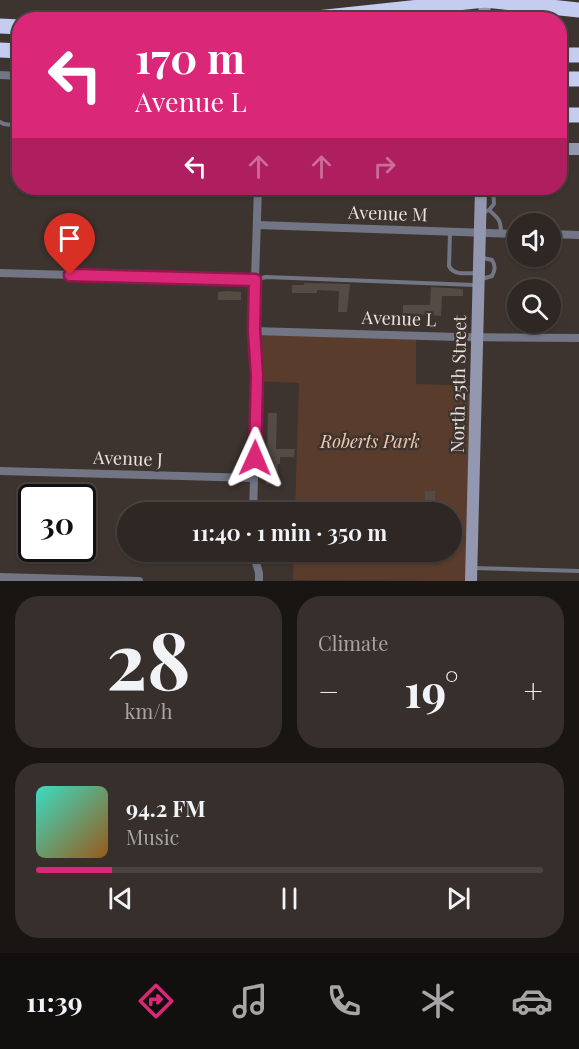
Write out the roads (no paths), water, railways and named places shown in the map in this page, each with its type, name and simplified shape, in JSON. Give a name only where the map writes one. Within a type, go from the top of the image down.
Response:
[{"type":"highway","points":[[373,12],[485,0],[579,10]]},
{"type":"street","points":[[253,502],[257,375],[254,331],[258,195]]},
{"type":"street","name":"North 25th Street","points":[[471,581],[479,258],[484,212],[482,195]]},
{"type":"street","name":"Avenue M","points":[[257,225],[507,234]]},
{"type":"street","points":[[561,234],[579,235]]},
{"type":"street","points":[[0,273],[255,280]]},
{"type":"street","name":"Avenue L","points":[[254,331],[579,338]]},
{"type":"street","name":"Avenue J","points":[[0,471],[254,478]]},
{"type":"street","points":[[256,562],[259,581]]},
{"type":"street","points":[[0,578],[138,581]]},
{"type":"lane","points":[[494,195],[494,204],[484,212],[499,219],[501,234]]},
{"type":"lane","points":[[450,232],[449,266],[451,271],[479,280]]},
{"type":"lane","points":[[255,280],[266,277],[479,280]]},
{"type":"lane","points":[[472,568],[579,571]]},
{"type":"park label","name":"Roberts Park","points":[[370,441]]}]
